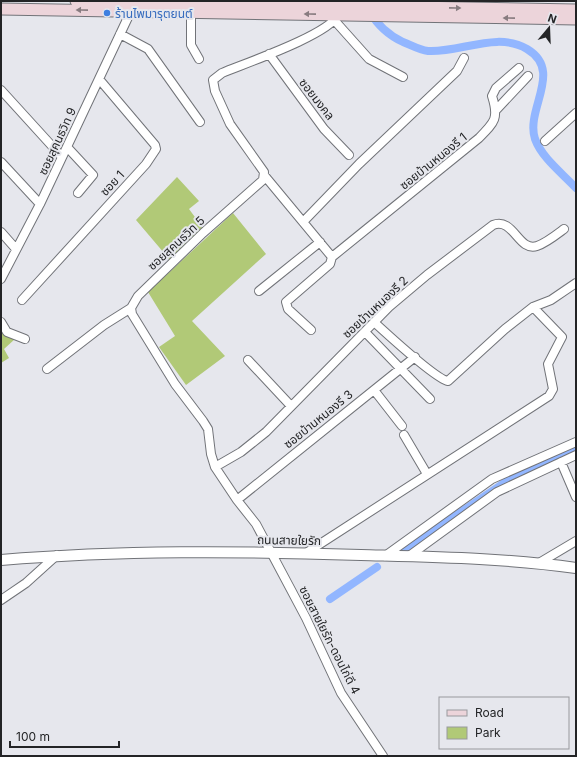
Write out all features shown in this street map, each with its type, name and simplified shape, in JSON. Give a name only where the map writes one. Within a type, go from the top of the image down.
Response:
[{"type":"main road","points":[[76,1],[195,7],[337,18],[362,11]]},
{"type":"main road","points":[[1,9],[131,11],[255,3],[362,11],[576,19]]},
{"type":"main road","points":[[376,11],[391,4],[477,5],[576,10]]},
{"type":"street","points":[[195,7],[191,45],[200,59]]},
{"type":"street","name":"ซอยสุคนธวิท 9","points":[[1,279],[40,204],[131,11]]},
{"type":"street","points":[[332,257],[264,175],[230,124],[215,91],[213,80],[222,73],[313,35],[337,18],[369,59],[403,77]]},
{"type":"street","points":[[120,34],[148,49],[200,122]]},
{"type":"street","name":"ซอยมงคล","points":[[269,54],[324,128],[349,155]]},
{"type":"street","points":[[303,222],[360,164],[457,71],[464,58]]},
{"type":"street","points":[[519,68],[496,88],[492,96],[497,109],[528,76]]},
{"type":"street","name":"ซอย 1","points":[[22,300],[146,164],[156,149],[155,145],[99,79]]},
{"type":"street","points":[[1,90],[62,156]]},
{"type":"street","name":"ซอยบ้านหนองรี 1","points":[[311,330],[288,309],[286,302],[330,264],[332,257],[479,138],[493,123],[497,109]]},
{"type":"street","points":[[545,141],[576,113]]},
{"type":"street","points":[[67,147],[93,175],[78,193]]},
{"type":"street","points":[[1,162],[40,204]]},
{"type":"street","name":"ซอยสุคนธวิท 5","points":[[131,308],[138,296],[263,180],[264,175]]},
{"type":"street","name":"ซอยบ้านหนองรี 2","points":[[215,467],[253,443],[374,322],[427,275],[493,225],[502,223],[508,226],[526,245],[532,246],[537,246],[564,230]]},
{"type":"street","points":[[1,232],[16,249]]},
{"type":"street","points":[[259,291],[320,242]]},
{"type":"street","points":[[374,322],[441,378],[448,381],[505,329],[533,307],[551,300],[576,283]]},
{"type":"street","points":[[306,553],[553,392],[553,384],[548,364],[561,340],[562,334],[533,307]]},
{"type":"street","points":[[47,369],[104,325],[131,308],[132,314],[168,373],[208,429],[211,454],[215,467],[237,500],[256,524],[272,553]]},
{"type":"street","points":[[1,322],[7,332],[25,339]]},
{"type":"street","points":[[365,332],[430,399]]},
{"type":"street","name":"ซอยบ้านหนองรี 3","points":[[237,500],[374,390],[399,368],[415,357]]},
{"type":"street","points":[[248,360],[291,406]]},
{"type":"street","points":[[374,390],[402,426]]},
{"type":"street","points":[[404,435],[427,474]]},
{"type":"street","points":[[384,556],[492,479],[576,442]]},
{"type":"street","points":[[409,556],[497,492],[576,455]]},
{"type":"street","points":[[561,462],[576,497]]},
{"type":"street","points":[[539,563],[576,541]]},
{"type":"street","name":"ถนนสายใยรัก","points":[[1,560],[57,555],[193,551],[409,556],[539,563],[576,568]]},
{"type":"street","name":"ซอยสายใยรัก-ดอนไก่ดี 4","points":[[272,553],[306,618],[341,693],[383,756]]},
{"type":"street","points":[[1,600],[26,583],[57,555]]},
{"type":"green space","points":[[177,177],[199,201],[189,209],[203,228],[170,260],[136,220]]},
{"type":"green space","points":[[233,213],[266,254],[192,321],[225,356],[186,385],[159,347],[175,336],[148,292]]},
{"type":"green space","points":[[1,321],[15,339],[4,349],[9,358],[1,363]]},
{"type":"waterway","points":[[370,12],[376,22],[388,33],[421,50],[440,51],[491,42],[503,42],[515,44],[527,49],[538,58],[542,68],[543,79],[533,127],[535,139],[542,153],[547,159],[576,188]]},
{"type":"waterway","points":[[405,550],[507,481],[546,461],[576,450]]},
{"type":"waterway","points":[[330,599],[377,567]]},
{"type":"place","name":"ร้านไพมารุตยนต์","points":[[107,13]]}]
